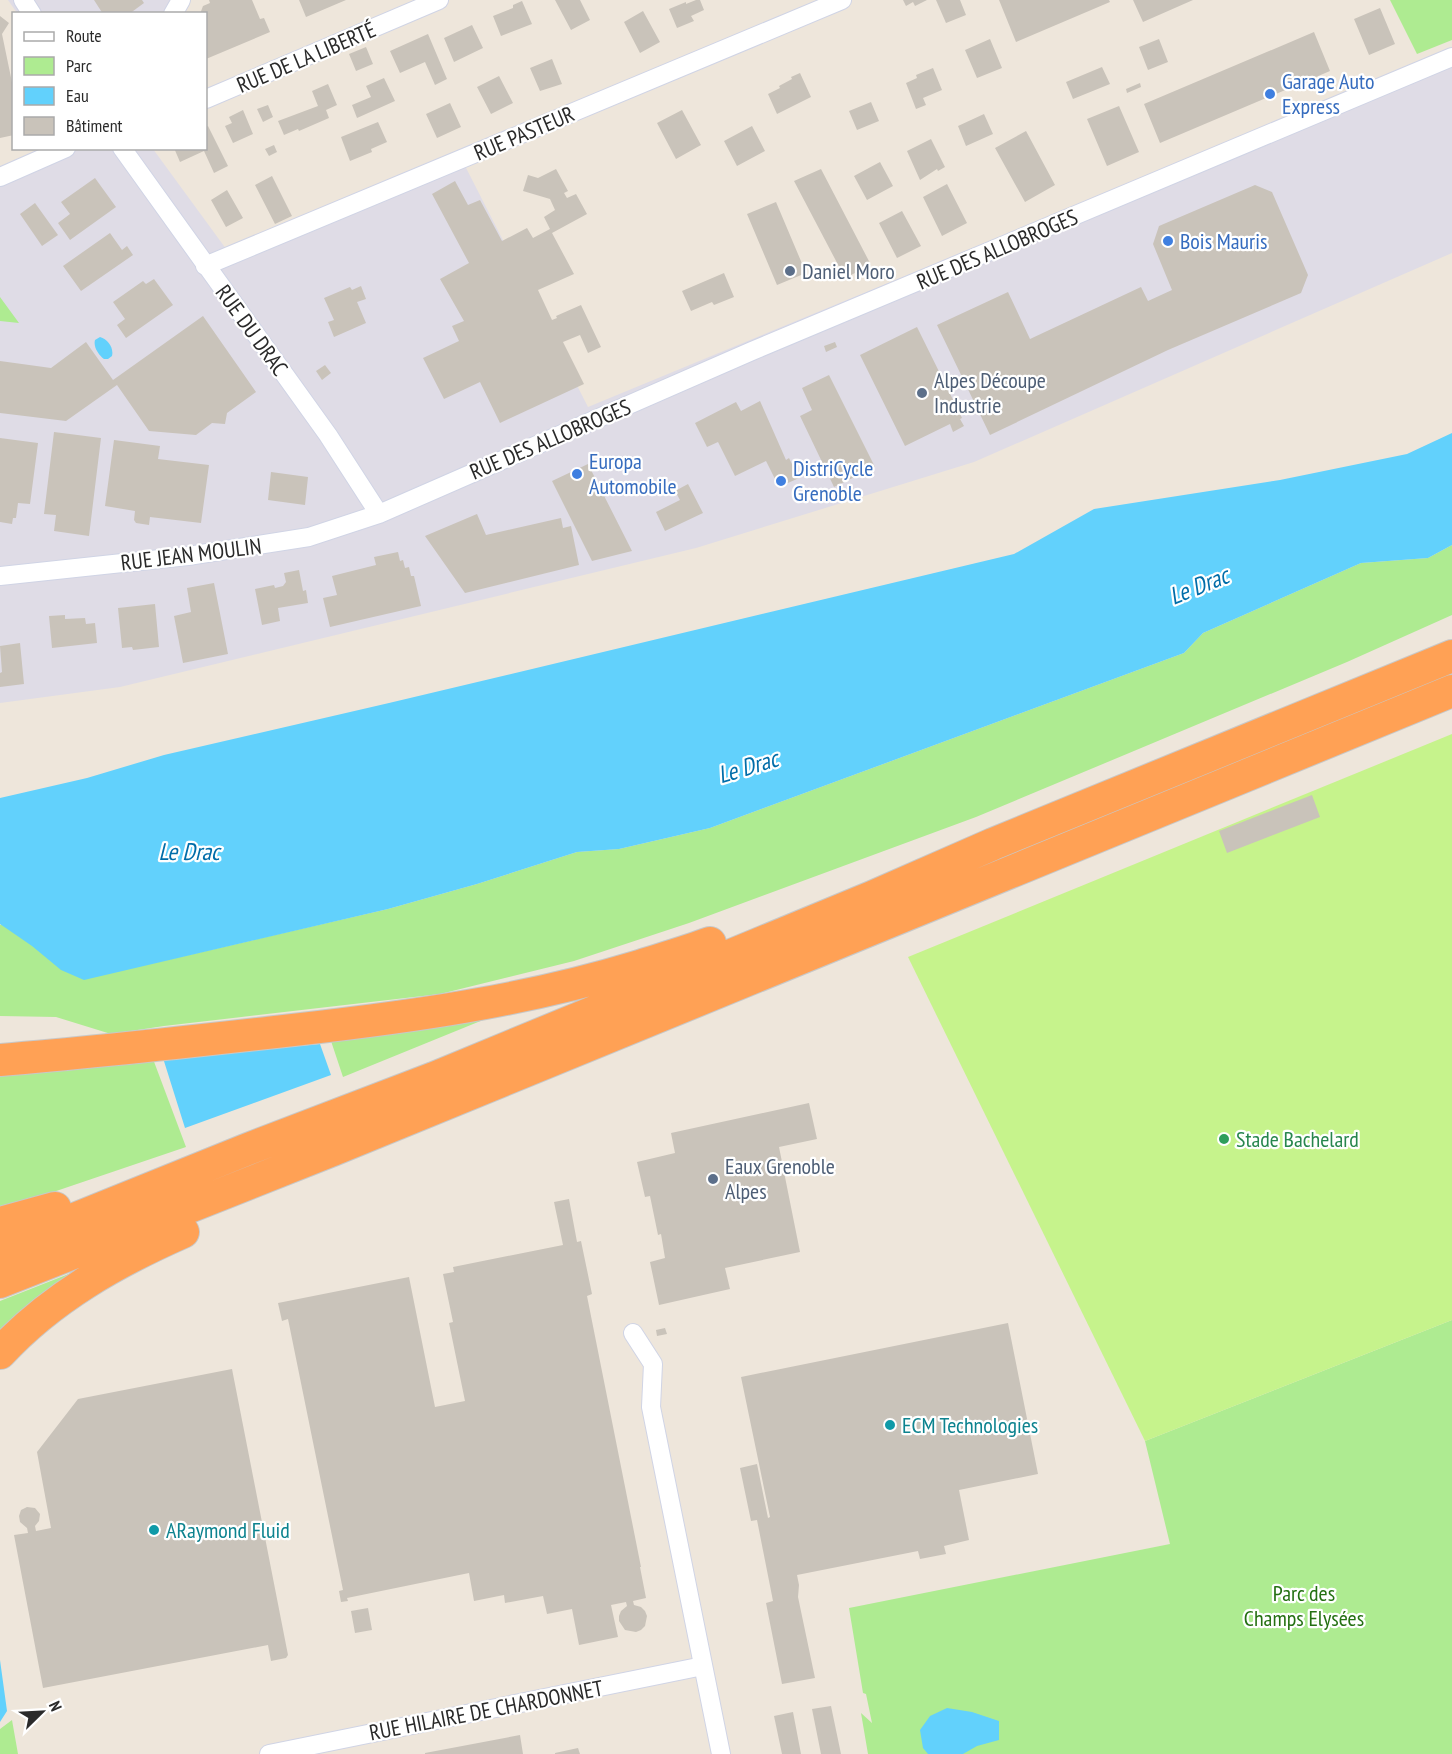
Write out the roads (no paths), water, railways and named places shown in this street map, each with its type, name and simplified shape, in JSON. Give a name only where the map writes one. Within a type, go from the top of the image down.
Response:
[{"type":"highway","points":[[0,1249],[248,1149],[434,1078],[872,897],[993,844],[1452,656]]},
{"type":"highway","points":[[0,1282],[333,1150],[1452,691]]},
{"type":"highway","points":[[0,1060],[341,1024],[448,1010],[544,992],[591,981],[692,950],[871,878],[993,844]]},
{"type":"highway","points":[[0,1223],[248,1149]]},
{"type":"highway","points":[[0,1353],[30,1323],[85,1282],[144,1249],[296,1180],[333,1150]]},
{"type":"street","name":"RUE DE LA LIBERTÉ","points":[[207,99],[439,0]]},
{"type":"street","name":"RUE PASTEUR","points":[[205,266],[842,0]]},
{"type":"street","name":"RUE DES ALLOBROGES","points":[[379,514],[752,351],[1452,57]]},
{"type":"street","points":[[0,177],[61,150]]},
{"type":"street","name":"RUE DU DRAC","points":[[123,150],[328,435],[379,514]]},
{"type":"street","name":"RUE JEAN MOULIN","points":[[0,576],[188,556],[309,537],[379,514]]},
{"type":"street","points":[[633,1333],[653,1364],[651,1407],[721,1754]]},
{"type":"street","name":"RUE HILAIRE DE CHARDONNET","points":[[269,1754],[703,1666]]},
{"type":"water","points":[[100,337],[106,340],[111,347],[112,356],[108,359],[104,359],[96,348],[95,340]]},
{"type":"water","name":"Le Drac","points":[[1452,433],[1452,545],[1428,558],[1361,563],[1203,633],[1184,653],[710,828],[619,849],[577,852],[388,909],[84,980],[61,970],[0,924],[0,798],[87,778],[164,755],[1014,554],[1094,509],[1280,480],[1407,454]]},
{"type":"water","points":[[320,1044],[331,1075],[185,1128],[163,1058]]},
{"type":"water","points":[[0,1660],[7,1711],[0,1722]]},
{"type":"water","points":[[947,1708],[972,1712],[999,1721],[999,1740],[977,1746],[963,1754],[928,1754],[923,1748],[920,1730],[930,1716]]},
{"type":"place","name":"Garage Auto Express","points":[[1270,94]]},
{"type":"place","name":"Bois Mauris","points":[[1168,241]]},
{"type":"place","name":"Daniel Moro","points":[[790,271]]},
{"type":"place","name":"Alpes Découpe Industrie","points":[[922,393]]},
{"type":"place","name":"Europa Automobile","points":[[577,474]]},
{"type":"place","name":"DistriCycle Grenoble","points":[[781,481]]},
{"type":"place","name":"Stade Bachelard","points":[[1224,1139]]},
{"type":"place","name":"Eaux Grenoble Alpes","points":[[713,1179]]},
{"type":"place","name":"ECM Technologies","points":[[890,1425]]},
{"type":"place","name":"ARaymond Fluid","points":[[154,1530]]},
{"type":"park label","name":"Parc des Champs Elysées","points":[[1304,1606]]}]
